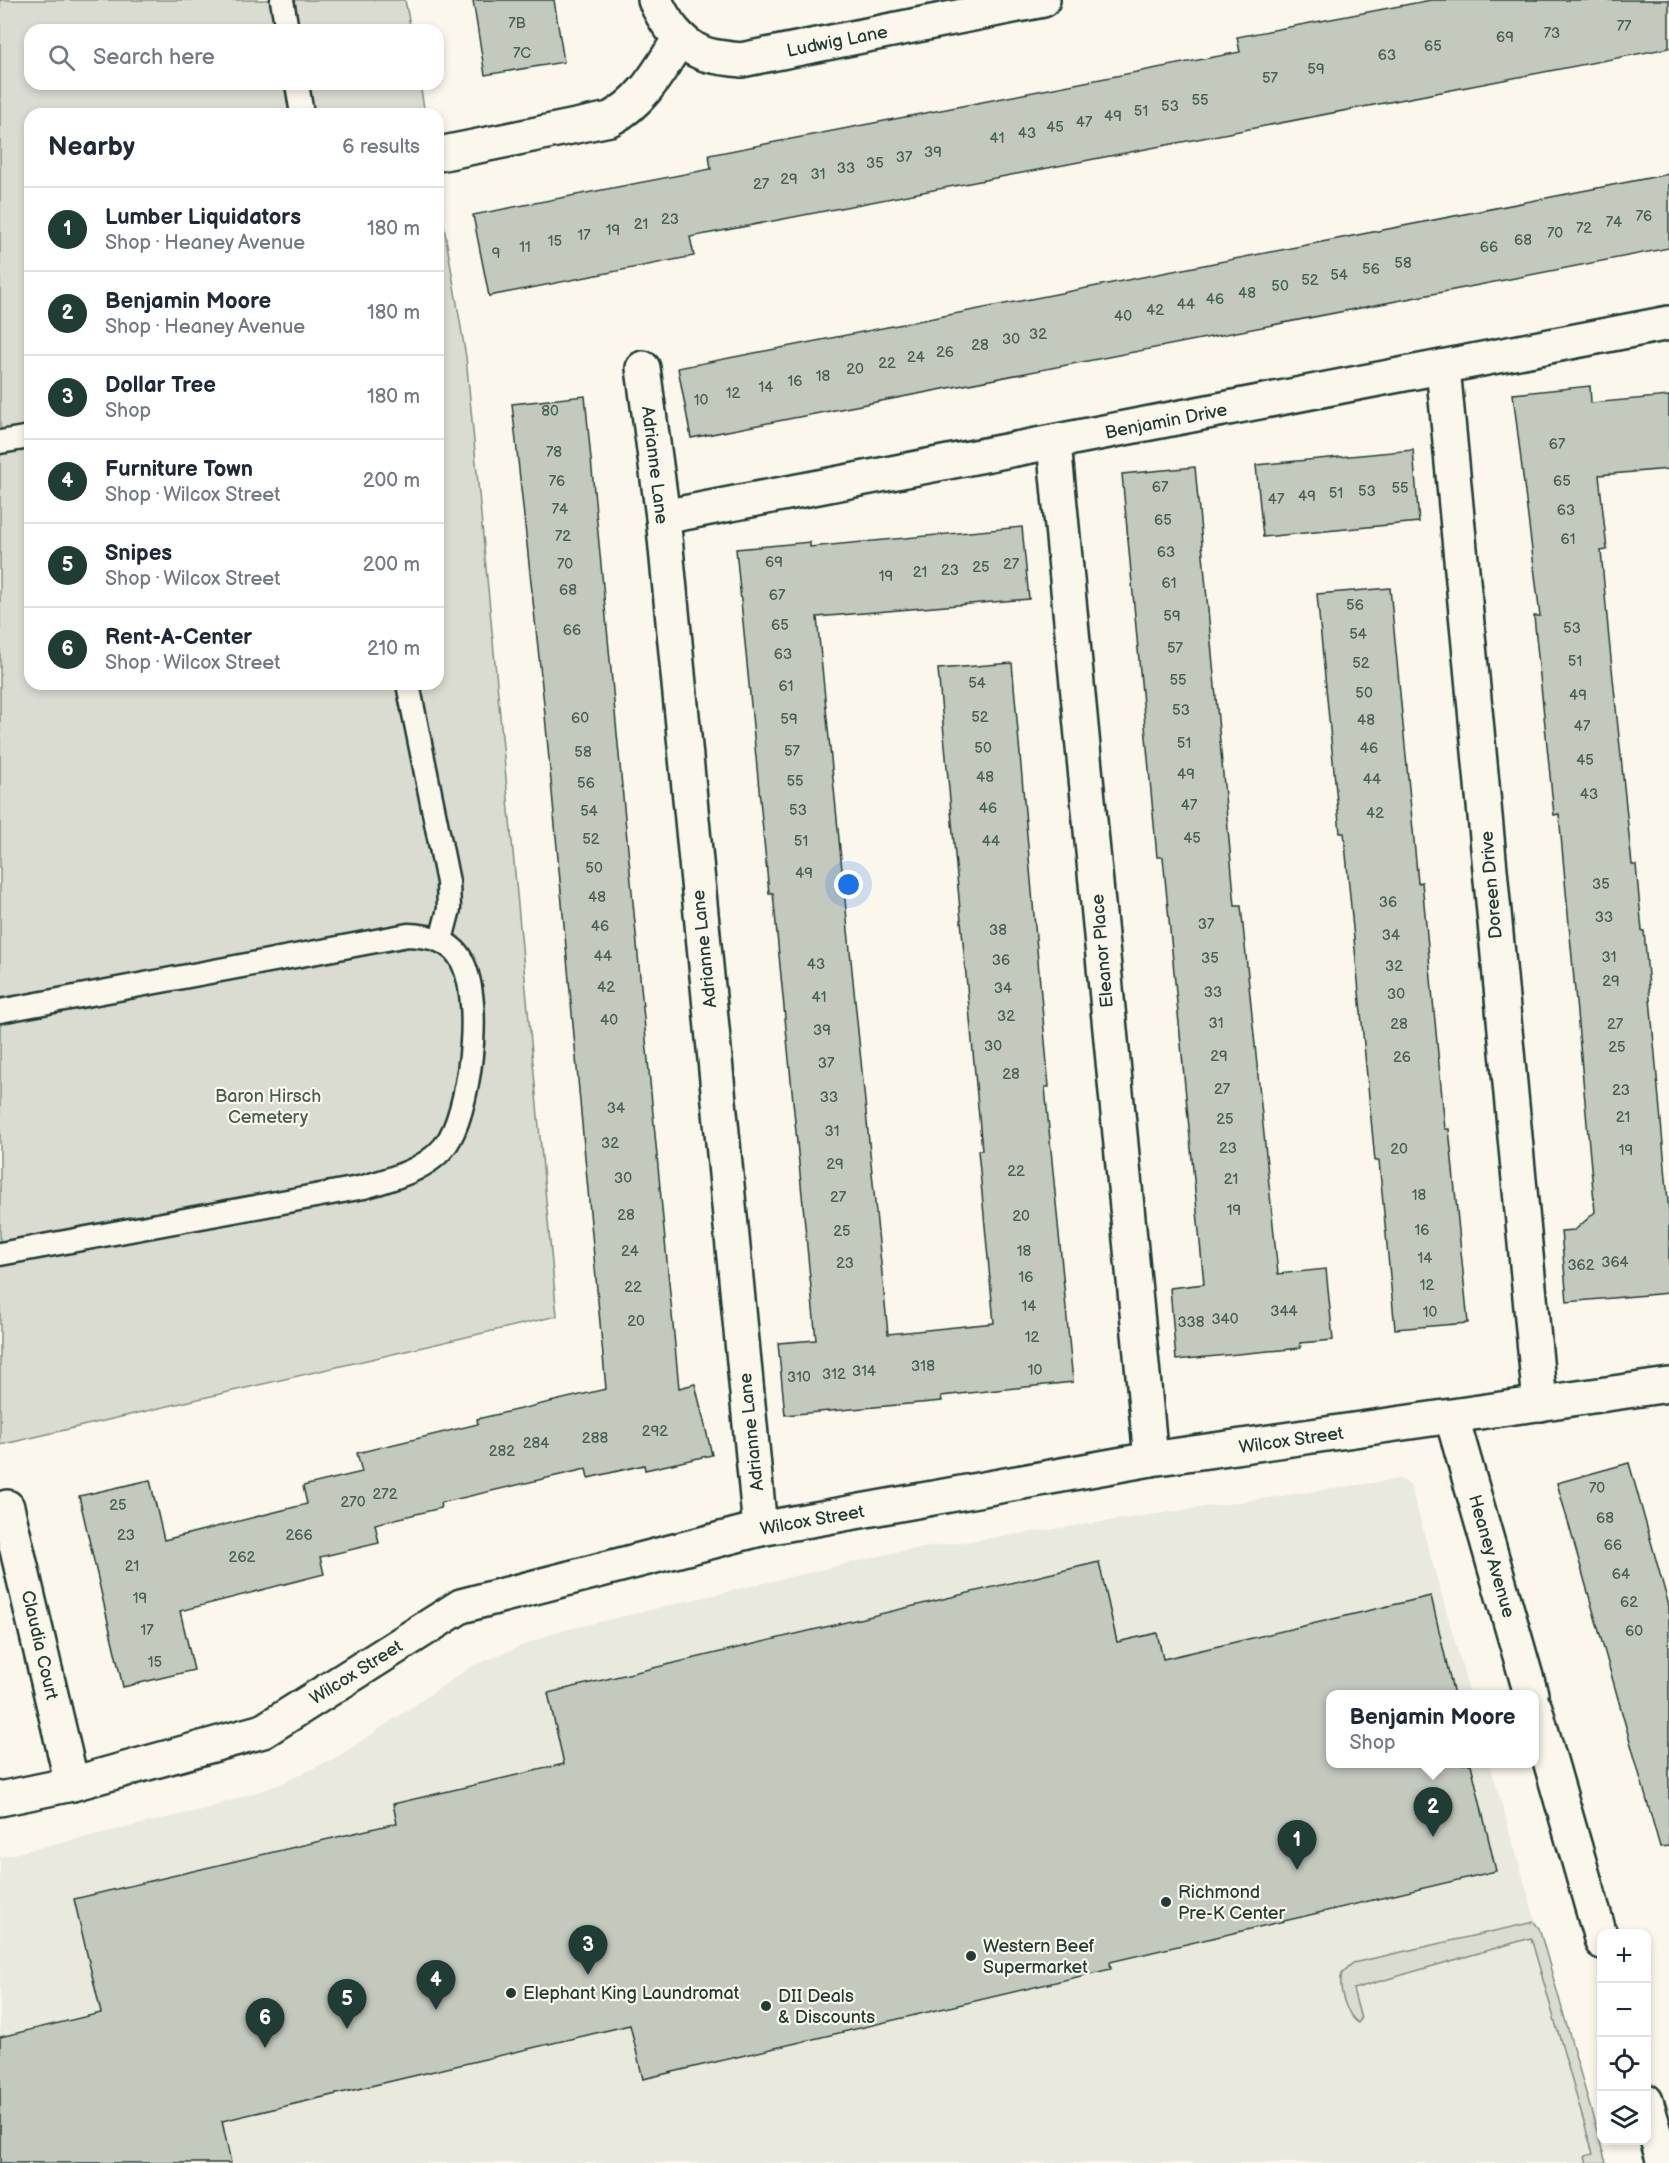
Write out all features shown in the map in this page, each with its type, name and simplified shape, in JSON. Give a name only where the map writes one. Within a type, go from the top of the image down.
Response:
[{"type":"street","name":"Ludwig Lane","points":[[655,0],[661,15],[680,38],[702,53],[741,60],[1043,0]]},
{"type":"street","points":[[444,153],[610,119],[640,98],[680,38]]},
{"type":"street","name":"Benjamin Drive","points":[[663,517],[1669,323]]},
{"type":"street","name":"Doreen Drive","points":[[1443,367],[1540,1404]]},
{"type":"street","name":"Adrianne Lane","points":[[643,368],[663,517],[760,1529]]},
{"type":"street","name":"Eleanor Place","points":[[1054,443],[1151,1459]]},
{"type":"street","name":"Wilcox Street","points":[[0,1799],[72,1784],[263,1731],[461,1606],[760,1529],[1151,1459],[1452,1418],[1669,1385]]},
{"type":"street","name":"Heaney Avenue","points":[[1452,1418],[1530,1690]]},
{"type":"street","name":"Claudia Court","points":[[7,1507],[72,1784]]},
{"type":"street","points":[[1539,1722],[1598,1929]]},
{"type":"street","points":[[1651,2116],[1664,2163]]},
{"type":"lane","points":[[282,0],[286,24]]},
{"type":"lane","points":[[298,90],[301,108]]},
{"type":"lane","points":[[0,442],[24,438]]},
{"type":"lane","points":[[409,690],[448,882],[449,909],[441,940]]},
{"type":"lane","points":[[0,1011],[408,934],[441,940],[455,952],[463,964],[468,979],[473,1031],[469,1073],[460,1115],[450,1140],[430,1160],[404,1175],[364,1187],[0,1254]]},
{"type":"shaded area","points":[[1399,1479],[1410,1484],[1469,1690],[1326,1690],[1326,1768],[1491,1768],[1597,2132],[1597,2145],[1601,2145],[1606,2163],[0,2163],[0,1857],[205,1809],[278,1785],[341,1755],[472,1666],[556,1632],[901,1551]]},
{"type":"green space","name":"Baron Hirsch Cemetery","points":[[0,0],[405,0],[410,24],[24,24],[24,90],[421,90],[424,108],[24,108],[24,690],[444,690],[444,227],[466,357],[557,1316],[0,1445]]},
{"type":"green space","points":[[1534,1922],[1539,1928],[1597,2131],[1597,2145],[1601,2145],[1606,2163],[1587,2163],[1585,2156],[1593,2154],[1531,1938],[1353,1989],[1361,2019],[1358,2023],[1349,2013],[1341,1986],[1342,1973],[1353,1963]]},
{"type":"building","points":[[473,0],[554,0],[564,62],[485,75]]},
{"type":"building","points":[[1431,0],[1669,0],[1669,48],[690,237],[694,256],[489,296],[473,215],[711,169],[709,155],[1240,52],[1237,37]]},
{"type":"building","points":[[1669,174],[1669,248],[691,438],[678,368]]},
{"type":"building","points":[[1590,386],[1591,403],[1669,396],[1669,469],[1599,475],[1607,550],[1601,551],[1609,639],[1632,865],[1636,865],[1642,931],[1644,931],[1669,1212],[1669,1293],[1567,1302],[1561,1231],[1575,1230],[1595,1212],[1559,814],[1554,815],[1534,616],[1540,616],[1513,394]]},
{"type":"building","points":[[585,396],[679,1388],[695,1384],[712,1455],[645,1470],[644,1465],[588,1478],[586,1469],[440,1503],[441,1508],[375,1524],[379,1543],[320,1557],[324,1574],[180,1611],[194,1670],[123,1687],[79,1496],[150,1480],[164,1540],[307,1504],[303,1486],[362,1472],[357,1453],[478,1424],[477,1419],[606,1389],[544,704],[512,404]]},
{"type":"building","points":[[1413,450],[1419,522],[1263,537],[1256,465]]},
{"type":"building","points":[[1195,467],[1235,906],[1241,906],[1278,1274],[1326,1269],[1333,1340],[1300,1343],[1301,1348],[1176,1360],[1170,1288],[1204,1284],[1163,857],[1157,857],[1122,474]]},
{"type":"building","points":[[1022,527],[1029,599],[817,617],[888,1334],[994,1323],[978,1150],[982,1150],[938,669],[1012,663],[1049,1087],[1045,1087],[1073,1382],[941,1396],[942,1401],[785,1415],[778,1343],[816,1340],[773,893],[769,893],[736,549],[810,542],[810,547]]},
{"type":"building","points":[[1390,588],[1418,883],[1422,882],[1445,1129],[1449,1129],[1468,1323],[1395,1329],[1379,1161],[1375,1161],[1344,833],[1340,833],[1317,594]]},
{"type":"building","points":[[1629,1463],[1669,1606],[1669,1846],[1660,1847],[1557,1483]]},
{"type":"building","points":[[1099,1562],[1117,1642],[1157,1633],[1163,1659],[1431,1596],[1453,1690],[1326,1690],[1326,1768],[1472,1768],[1496,1871],[1110,1962],[1111,1969],[643,2079],[630,2025],[222,2121],[231,2163],[0,2163],[0,2037],[101,2013],[74,1899],[397,1823],[393,1804],[564,1764],[548,1693]]},
{"type":"place","name":"Benjamin Moore","points":[[1433,1837]]},
{"type":"place","name":"Lumber Liquidators","points":[[1297,1870]]},
{"type":"place","name":"Richmond Pre-K Center","points":[[1166,1902]]},
{"type":"place","name":"Western Beef Supermarket","points":[[971,1956]]},
{"type":"place","name":"Dollar Tree","points":[[588,1975]]},
{"type":"place","name":"Elephant King Laundromat","points":[[511,1993]]},
{"type":"place","name":"DII Deals & Discounts","points":[[766,2006]]},
{"type":"place","name":"Furniture Town","points":[[436,2010]]},
{"type":"place","name":"Snipes","points":[[347,2029]]},
{"type":"place","name":"Rent-A-Center","points":[[265,2048]]}]
